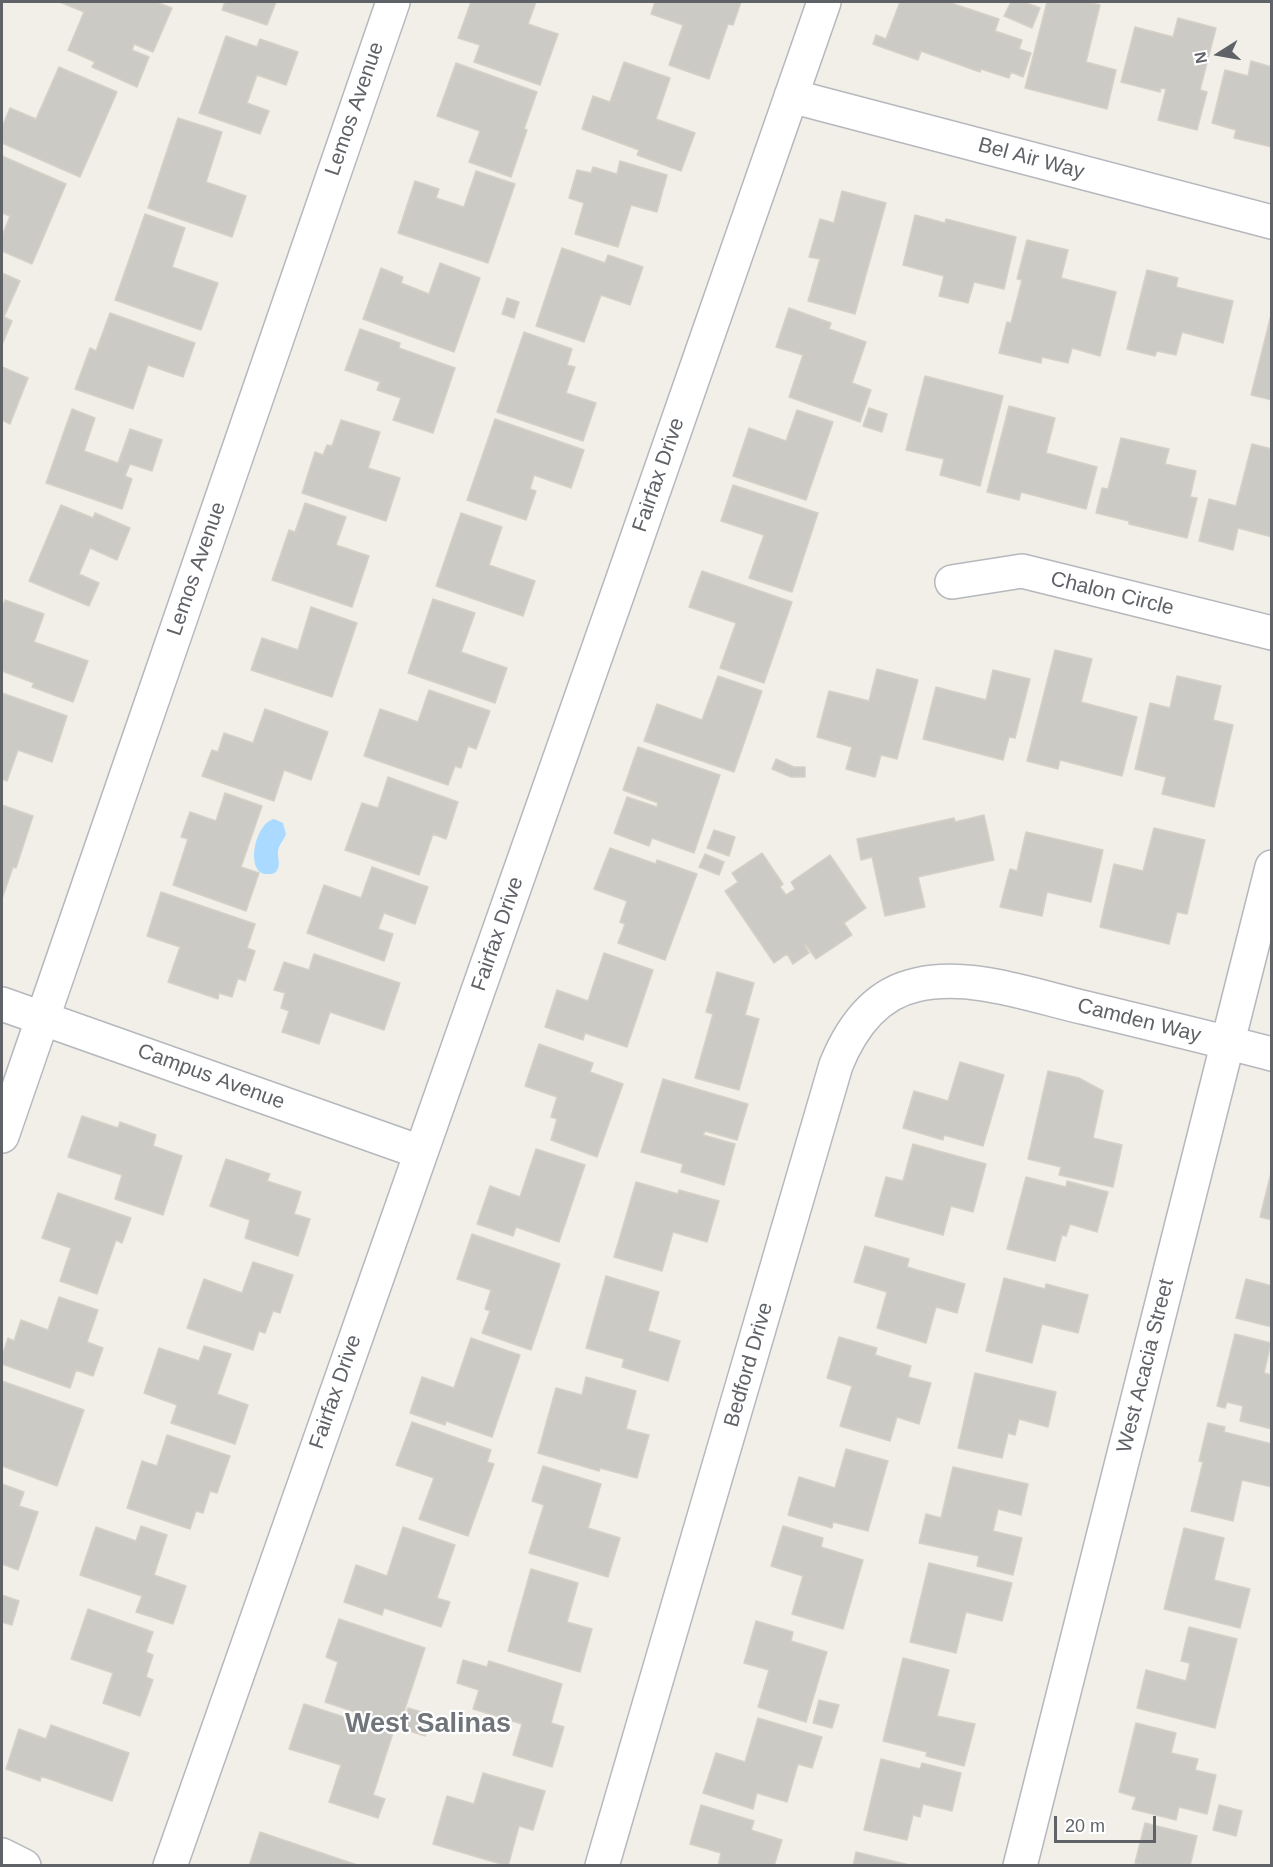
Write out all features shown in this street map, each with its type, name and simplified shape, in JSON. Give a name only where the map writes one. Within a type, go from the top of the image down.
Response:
[{"type":"street","name":"Lemos Avenue","points":[[2,1136],[393,2]]},
{"type":"street","name":"Fairfax Drive","points":[[170,1866],[824,2]]},
{"type":"street","name":"Bel Air Way","points":[[791,96],[1272,222]]},
{"type":"street","name":"Chalon Circle","points":[[952,582],[1022,571],[1272,633]]},
{"type":"street","name":"West Acacia Street","points":[[1020,1866],[1272,867]]},
{"type":"street","name":"Bedford Drive","points":[[602,1866],[833,1077],[846,1042],[859,1022],[877,1005],[895,993],[914,985],[960,980],[1005,989]]},
{"type":"street","name":"Camden Way","points":[[1005,989],[1272,1054]]},
{"type":"street","name":"Campus Avenue","points":[[2,1004],[420,1152]]},
{"type":"street","points":[[2,1855],[24,1866]]},
{"type":"water","points":[[274,819],[283,823],[286,834],[278,853],[278,868],[273,874],[261,873],[254,859],[257,839],[261,830]]},
{"type":"building","points":[[60,2],[156,2],[172,8],[153,52],[134,44],[132,50],[149,57],[137,87],[92,67],[95,62],[68,50],[84,12]]},
{"type":"building","points":[[225,2],[276,2],[267,25],[222,10]]},
{"type":"building","points":[[471,2],[536,2],[528,24],[558,34],[540,85],[474,62],[480,45],[458,38]]},
{"type":"building","points":[[655,2],[741,2],[733,25],[728,24],[709,79],[669,65],[683,25],[651,14]]},
{"type":"building","points":[[900,2],[948,2],[999,19],[995,31],[1022,40],[1019,49],[1031,53],[1023,77],[1011,72],[1009,78],[981,69],[980,72],[921,51],[918,60],[873,44],[876,35],[886,39]]},
{"type":"building","points":[[1011,2],[1024,2],[1040,8],[1032,28],[1004,16]]},
{"type":"building","points":[[1047,2],[1088,2],[1100,5],[1086,62],[1116,70],[1107,109],[1025,88]]},
{"type":"building","points":[[1178,18],[1216,28],[1200,90],[1207,92],[1197,130],[1158,120],[1166,89],[1161,88],[1160,92],[1121,82],[1135,27],[1173,37]]},
{"type":"building","points":[[226,36],[257,47],[260,39],[298,52],[286,85],[257,75],[247,103],[269,111],[260,134],[199,113]]},
{"type":"building","points":[[1251,61],[1272,67],[1272,147],[1234,138],[1236,130],[1212,123],[1225,70],[1248,76]]},
{"type":"building","points":[[624,62],[670,78],[656,119],[695,133],[681,171],[637,155],[639,150],[582,129],[593,96],[610,102]]},
{"type":"building","points":[[456,63],[537,92],[511,177],[469,162],[480,131],[437,116]]},
{"type":"building","points":[[59,67],[117,92],[80,177],[2,143],[2,127],[10,108],[36,119]]},
{"type":"building","points":[[178,118],[222,132],[206,182],[246,196],[232,237],[148,208]]},
{"type":"building","points":[[2,156],[66,184],[32,264],[2,251],[2,236],[10,216],[2,213]]},
{"type":"building","points":[[620,161],[667,175],[657,212],[631,205],[618,247],[575,234],[584,203],[569,198],[577,170],[591,173],[593,167],[617,174]]},
{"type":"building","points":[[476,171],[515,184],[488,263],[398,233],[415,181],[439,189],[436,198],[464,207]]},
{"type":"building","points":[[842,191],[886,203],[855,314],[808,301],[820,259],[809,257],[820,219],[834,223]]},
{"type":"building","points":[[145,214],[185,228],[172,267],[218,283],[201,330],[115,300]]},
{"type":"building","points":[[915,215],[945,223],[946,219],[1016,237],[1004,289],[974,282],[968,303],[939,296],[944,276],[903,265]]},
{"type":"building","points":[[1027,240],[1068,250],[1061,278],[1116,292],[1100,356],[1072,348],[1068,363],[1042,357],[1041,363],[999,353],[1007,322],[1011,323],[1022,280],[1017,279]]},
{"type":"building","points":[[562,248],[605,263],[608,255],[643,267],[630,305],[601,295],[584,342],[536,326]]},
{"type":"building","points":[[440,263],[480,278],[454,352],[363,319],[381,268],[403,277],[401,283],[429,294]]},
{"type":"building","points":[[1147,270],[1178,278],[1176,287],[1233,301],[1223,343],[1182,332],[1176,355],[1157,351],[1155,356],[1127,349]]},
{"type":"building","points":[[2,273],[20,281],[4,317],[12,321],[2,345]]},
{"type":"building","points":[[507,298],[519,302],[514,318],[502,314]]},
{"type":"building","points":[[789,308],[831,323],[829,329],[866,342],[852,383],[871,390],[860,422],[789,397],[803,355],[776,347]]},
{"type":"building","points":[[1272,311],[1272,400],[1251,395]]},
{"type":"building","points":[[110,313],[195,343],[183,377],[148,365],[133,409],[75,389],[90,348],[96,351]]},
{"type":"building","points":[[360,329],[400,343],[399,348],[455,368],[433,433],[393,420],[401,398],[377,390],[380,382],[345,370]]},
{"type":"building","points":[[524,332],[572,349],[567,365],[575,367],[566,393],[596,403],[583,441],[497,412]]},
{"type":"building","points":[[2,367],[28,378],[10,424],[2,420]]},
{"type":"building","points":[[925,376],[1003,396],[980,486],[940,475],[944,459],[906,450]]},
{"type":"building","points":[[1009,406],[1055,418],[1046,453],[1097,467],[1086,509],[1021,492],[1019,500],[987,492]]},
{"type":"building","points":[[869,408],[887,414],[882,432],[863,426]]},
{"type":"building","points":[[72,409],[95,418],[84,451],[118,463],[130,429],[162,440],[152,471],[130,464],[125,476],[132,479],[122,509],[46,483]]},
{"type":"building","points":[[797,410],[833,422],[806,500],[733,476],[749,428],[786,441]]},
{"type":"building","points":[[495,419],[584,450],[571,488],[534,475],[530,489],[536,491],[526,520],[467,500]]},
{"type":"building","points":[[341,420],[380,432],[368,468],[400,478],[386,521],[302,493],[315,452],[323,455],[327,445],[332,446]]},
{"type":"building","points":[[1121,438],[1169,449],[1165,464],[1196,471],[1190,497],[1197,498],[1187,538],[1129,524],[1129,521],[1096,513],[1102,488],[1108,489]]},
{"type":"building","points":[[1252,444],[1272,449],[1272,537],[1238,528],[1233,550],[1199,541],[1209,499],[1236,506]]},
{"type":"building","points":[[733,485],[818,513],[792,592],[749,578],[764,535],[721,521]]},
{"type":"building","points":[[305,503],[346,517],[336,545],[369,556],[352,607],[272,580],[289,530],[295,532]]},
{"type":"building","points":[[61,505],[93,518],[95,513],[130,528],[117,560],[90,548],[79,574],[99,583],[89,606],[29,581]]},
{"type":"building","points":[[461,513],[502,527],[489,565],[535,581],[523,616],[436,586]]},
{"type":"building","points":[[702,571],[792,602],[764,683],[720,668],[736,623],[689,607]]},
{"type":"building","points":[[433,599],[475,613],[461,652],[507,668],[495,703],[408,673]]},
{"type":"building","points":[[5,600],[44,614],[34,642],[88,661],[73,702],[32,687],[34,683],[2,671],[2,609]]},
{"type":"building","points":[[311,607],[357,623],[332,697],[251,670],[262,638],[298,650]]},
{"type":"building","points":[[1055,650],[1092,659],[1081,702],[1137,717],[1122,776],[1060,760],[1058,769],[1027,761]]},
{"type":"building","points":[[877,669],[918,680],[897,759],[881,755],[875,777],[846,769],[852,747],[817,737],[829,691],[869,701]]},
{"type":"building","points":[[993,670],[1030,679],[1015,738],[1009,737],[1003,760],[923,739],[936,687],[986,700]]},
{"type":"building","points":[[718,676],[762,691],[734,772],[644,741],[657,704],[702,720]]},
{"type":"building","points":[[1177,676],[1221,686],[1213,720],[1233,725],[1214,807],[1162,794],[1166,777],[1135,769],[1150,703],[1170,708]]},
{"type":"building","points":[[429,690],[490,711],[476,749],[468,746],[461,768],[455,766],[448,785],[364,756],[380,709],[418,722]]},
{"type":"building","points":[[2,693],[67,716],[52,762],[18,750],[7,781],[2,779]]},
{"type":"building","points":[[265,709],[328,732],[311,780],[284,770],[274,801],[202,776],[212,750],[218,752],[224,733],[253,743]]},
{"type":"building","points":[[638,747],[720,775],[694,853],[652,838],[649,846],[614,833],[627,797],[657,807],[658,803],[623,790]]},
{"type":"building","points":[[776,759],[794,767],[805,767],[805,777],[791,777],[772,769]]},
{"type":"building","points":[[388,777],[458,802],[446,839],[433,834],[419,875],[345,850],[362,803],[378,808]]},
{"type":"building","points":[[225,793],[262,806],[241,867],[259,873],[246,911],[173,885],[188,839],[181,837],[190,812],[216,821]]},
{"type":"building","points":[[2,805],[33,816],[16,868],[13,867],[2,899]]},
{"type":"building","points":[[984,815],[994,860],[918,877],[925,907],[885,916],[872,857],[861,860],[857,839],[954,818],[955,822]]},
{"type":"building","points":[[1154,828],[1205,840],[1187,914],[1177,912],[1169,944],[1100,927],[1114,864],[1143,871]]},
{"type":"building","points":[[714,830],[735,837],[729,856],[707,848]]},
{"type":"building","points":[[1026,832],[1103,850],[1091,902],[1047,892],[1042,916],[1000,907],[1010,869],[1017,871]]},
{"type":"building","points":[[610,848],[656,864],[657,860],[697,874],[665,960],[618,943],[625,924],[620,922],[627,901],[594,889]]},
{"type":"building","points":[[762,853],[783,884],[780,887],[786,895],[795,889],[791,882],[830,855],[866,908],[844,923],[852,935],[816,959],[806,945],[809,953],[793,964],[787,954],[774,963],[725,891],[738,882],[732,873]]},
{"type":"building","points":[[705,854],[724,862],[719,875],[699,867]]},
{"type":"building","points":[[372,867],[428,887],[415,924],[384,913],[378,929],[393,934],[384,961],[307,933],[324,885],[361,898]]},
{"type":"building","points":[[161,892],[255,924],[247,948],[255,951],[245,981],[238,978],[232,997],[219,993],[218,999],[168,982],[180,947],[147,936]]},
{"type":"building","points":[[604,953],[653,970],[627,1047],[585,1033],[583,1040],[545,1027],[557,990],[588,1001]]},
{"type":"building","points":[[314,954],[400,983],[384,1030],[330,1012],[319,1044],[282,1032],[289,1011],[281,1008],[285,993],[274,990],[284,962],[309,970]]},
{"type":"building","points":[[717,972],[754,983],[745,1015],[759,1019],[739,1090],[695,1078],[713,1014],[706,1012]]},
{"type":"building","points":[[539,1044],[593,1063],[590,1072],[623,1084],[597,1157],[551,1140],[557,1119],[551,1117],[557,1097],[525,1086]]},
{"type":"building","points":[[960,1062],[1004,1075],[983,1146],[944,1135],[943,1140],[903,1128],[914,1091],[948,1101]]},
{"type":"building","points":[[1048,1071],[1079,1078],[1103,1091],[1093,1138],[1122,1145],[1113,1187],[1059,1175],[1061,1167],[1028,1159]]},
{"type":"building","points":[[663,1079],[748,1104],[737,1140],[705,1131],[703,1135],[735,1144],[724,1185],[681,1172],[683,1164],[641,1152]]},
{"type":"building","points":[[82,1116],[118,1128],[120,1122],[156,1135],[153,1146],[182,1156],[163,1215],[115,1199],[122,1175],[68,1157]]},
{"type":"building","points":[[913,1144],[986,1164],[973,1212],[951,1206],[943,1235],[875,1216],[886,1177],[903,1181]]},
{"type":"building","points":[[536,1149],[585,1165],[559,1242],[516,1227],[513,1236],[477,1224],[490,1186],[520,1197]]},
{"type":"building","points":[[226,1159],[270,1174],[267,1181],[301,1192],[294,1214],[310,1219],[298,1256],[245,1238],[250,1220],[210,1206]]},
{"type":"building","points":[[1272,1169],[1272,1220],[1260,1217]]},
{"type":"building","points":[[1026,1177],[1066,1187],[1067,1181],[1108,1192],[1097,1232],[1070,1224],[1066,1236],[1062,1235],[1055,1261],[1007,1249]]},
{"type":"building","points":[[636,1182],[678,1194],[679,1190],[719,1201],[707,1242],[673,1232],[662,1271],[614,1257]]},
{"type":"building","points":[[58,1193],[131,1218],[122,1243],[116,1240],[97,1294],[60,1281],[71,1248],[42,1238]]},
{"type":"building","points":[[472,1234],[560,1264],[531,1350],[482,1333],[490,1311],[485,1309],[491,1290],[457,1279]]},
{"type":"building","points":[[865,1246],[909,1259],[907,1267],[965,1284],[957,1313],[936,1307],[926,1343],[877,1328],[887,1292],[854,1282]]},
{"type":"building","points":[[253,1262],[293,1275],[280,1313],[273,1311],[265,1333],[259,1331],[253,1350],[187,1328],[204,1279],[242,1293]]},
{"type":"building","points":[[606,1276],[659,1292],[648,1331],[680,1341],[668,1381],[622,1367],[624,1359],[586,1348]]},
{"type":"building","points":[[1004,1278],[1045,1289],[1046,1284],[1088,1295],[1078,1333],[1042,1324],[1032,1363],[986,1351]]},
{"type":"building","points":[[1246,1279],[1272,1286],[1272,1327],[1236,1318]]},
{"type":"building","points":[[59,1297],[98,1310],[87,1342],[103,1348],[93,1376],[76,1370],[70,1388],[2,1364],[8,1338],[14,1341],[21,1320],[48,1330]]},
{"type":"building","points":[[1235,1334],[1271,1343],[1264,1373],[1272,1375],[1272,1429],[1240,1421],[1243,1406],[1227,1402],[1225,1408],[1217,1406]]},
{"type":"building","points":[[839,1337],[877,1348],[875,1355],[911,1366],[908,1377],[931,1383],[919,1424],[897,1417],[890,1441],[840,1426],[852,1386],[827,1378]]},
{"type":"building","points":[[471,1338],[520,1355],[492,1437],[446,1421],[445,1425],[410,1413],[422,1377],[454,1388]]},
{"type":"building","points":[[204,1346],[231,1354],[217,1394],[248,1405],[235,1444],[171,1423],[177,1405],[144,1393],[159,1348],[199,1361]]},
{"type":"building","points":[[975,1373],[1056,1392],[1048,1427],[1019,1419],[1015,1435],[1008,1433],[1002,1458],[958,1448]]},
{"type":"building","points":[[586,1377],[636,1391],[626,1429],[649,1435],[637,1478],[600,1468],[599,1471],[538,1453],[556,1388],[582,1395]]},
{"type":"building","points":[[2,1381],[84,1410],[57,1486],[2,1466]]},
{"type":"building","points":[[412,1422],[491,1450],[487,1462],[494,1464],[468,1536],[419,1519],[434,1478],[396,1465]]},
{"type":"building","points":[[1208,1423],[1225,1427],[1224,1432],[1272,1444],[1272,1487],[1242,1480],[1233,1521],[1191,1511],[1203,1462],[1199,1461]]},
{"type":"building","points":[[167,1435],[230,1456],[217,1493],[210,1491],[203,1513],[196,1511],[190,1529],[127,1508],[142,1461],[157,1466]]},
{"type":"building","points":[[846,1449],[888,1461],[868,1531],[833,1522],[832,1528],[788,1515],[799,1477],[835,1488]]},
{"type":"building","points":[[543,1466],[601,1484],[588,1528],[620,1538],[608,1577],[529,1553],[544,1505],[532,1501]]},
{"type":"building","points":[[953,1467],[1028,1484],[1021,1515],[998,1509],[993,1531],[1022,1538],[1013,1575],[977,1566],[979,1556],[919,1543],[926,1514],[941,1518]]},
{"type":"building","points":[[2,1484],[24,1492],[19,1506],[38,1512],[18,1570],[2,1564]]},
{"type":"building","points":[[141,1526],[167,1535],[154,1575],[186,1586],[173,1624],[136,1612],[142,1596],[80,1575],[96,1527],[136,1541]]},
{"type":"building","points":[[783,1526],[823,1538],[821,1547],[863,1560],[843,1629],[792,1614],[803,1576],[771,1566]]},
{"type":"building","points":[[403,1527],[455,1545],[437,1598],[450,1602],[441,1627],[384,1608],[382,1615],[344,1602],[356,1565],[387,1576]]},
{"type":"building","points":[[1184,1528],[1224,1538],[1214,1580],[1250,1589],[1240,1628],[1164,1609]]},
{"type":"building","points":[[929,1563],[1012,1583],[1002,1621],[966,1612],[956,1653],[910,1642]]},
{"type":"building","points":[[531,1569],[578,1583],[567,1622],[592,1629],[580,1672],[508,1651]]},
{"type":"building","points":[[2,1595],[19,1601],[12,1625],[2,1622]]},
{"type":"building","points":[[88,1609],[153,1632],[146,1652],[153,1655],[146,1677],[153,1680],[140,1716],[103,1703],[113,1673],[71,1659]]},
{"type":"building","points":[[339,1619],[425,1648],[399,1727],[325,1702],[338,1662],[326,1657]]},
{"type":"building","points":[[756,1621],[793,1632],[791,1641],[827,1652],[806,1722],[758,1707],[769,1670],[744,1663]]},
{"type":"building","points":[[1189,1627],[1237,1639],[1215,1728],[1137,1708],[1146,1670],[1186,1681],[1190,1663],[1181,1661]]},
{"type":"building","points":[[903,1658],[949,1670],[937,1716],[975,1724],[964,1766],[926,1756],[927,1752],[883,1741]]},
{"type":"building","points":[[463,1660],[487,1667],[489,1661],[562,1684],[551,1723],[564,1727],[552,1767],[513,1755],[522,1724],[473,1709],[479,1690],[457,1683]]},
{"type":"building","points":[[819,1700],[839,1705],[832,1728],[813,1723]]},
{"type":"building","points":[[304,1704],[393,1733],[373,1795],[385,1799],[378,1818],[329,1802],[341,1765],[289,1749]]},
{"type":"building","points":[[408,1708],[432,1715],[425,1736],[401,1728]]},
{"type":"building","points":[[758,1718],[822,1737],[812,1768],[798,1764],[787,1802],[757,1793],[753,1809],[703,1793],[716,1753],[745,1762]]},
{"type":"building","points":[[1136,1723],[1176,1733],[1171,1753],[1198,1759],[1195,1770],[1216,1775],[1207,1814],[1179,1807],[1176,1820],[1132,1809],[1136,1797],[1119,1792]]},
{"type":"building","points":[[51,1725],[129,1753],[112,1801],[41,1776],[40,1781],[6,1769],[19,1729],[46,1739]]},
{"type":"building","points":[[881,1759],[920,1769],[922,1763],[961,1773],[952,1811],[923,1804],[920,1817],[913,1815],[907,1840],[864,1830]]},
{"type":"building","points":[[483,1773],[545,1791],[533,1830],[519,1826],[508,1866],[433,1844],[447,1796],[474,1804]]},
{"type":"building","points":[[701,1805],[754,1821],[751,1830],[782,1840],[774,1866],[718,1866],[721,1853],[690,1844]]},
{"type":"building","points":[[1219,1805],[1242,1811],[1236,1836],[1213,1830]]},
{"type":"building","points":[[1145,1823],[1197,1836],[1190,1866],[1147,1866],[1135,1863]]},
{"type":"building","points":[[260,1832],[360,1866],[249,1866]]},
{"type":"building","points":[[856,1852],[909,1865],[853,1866]]},
{"type":"district","name":"West Salinas","points":[[428,1725]]}]
